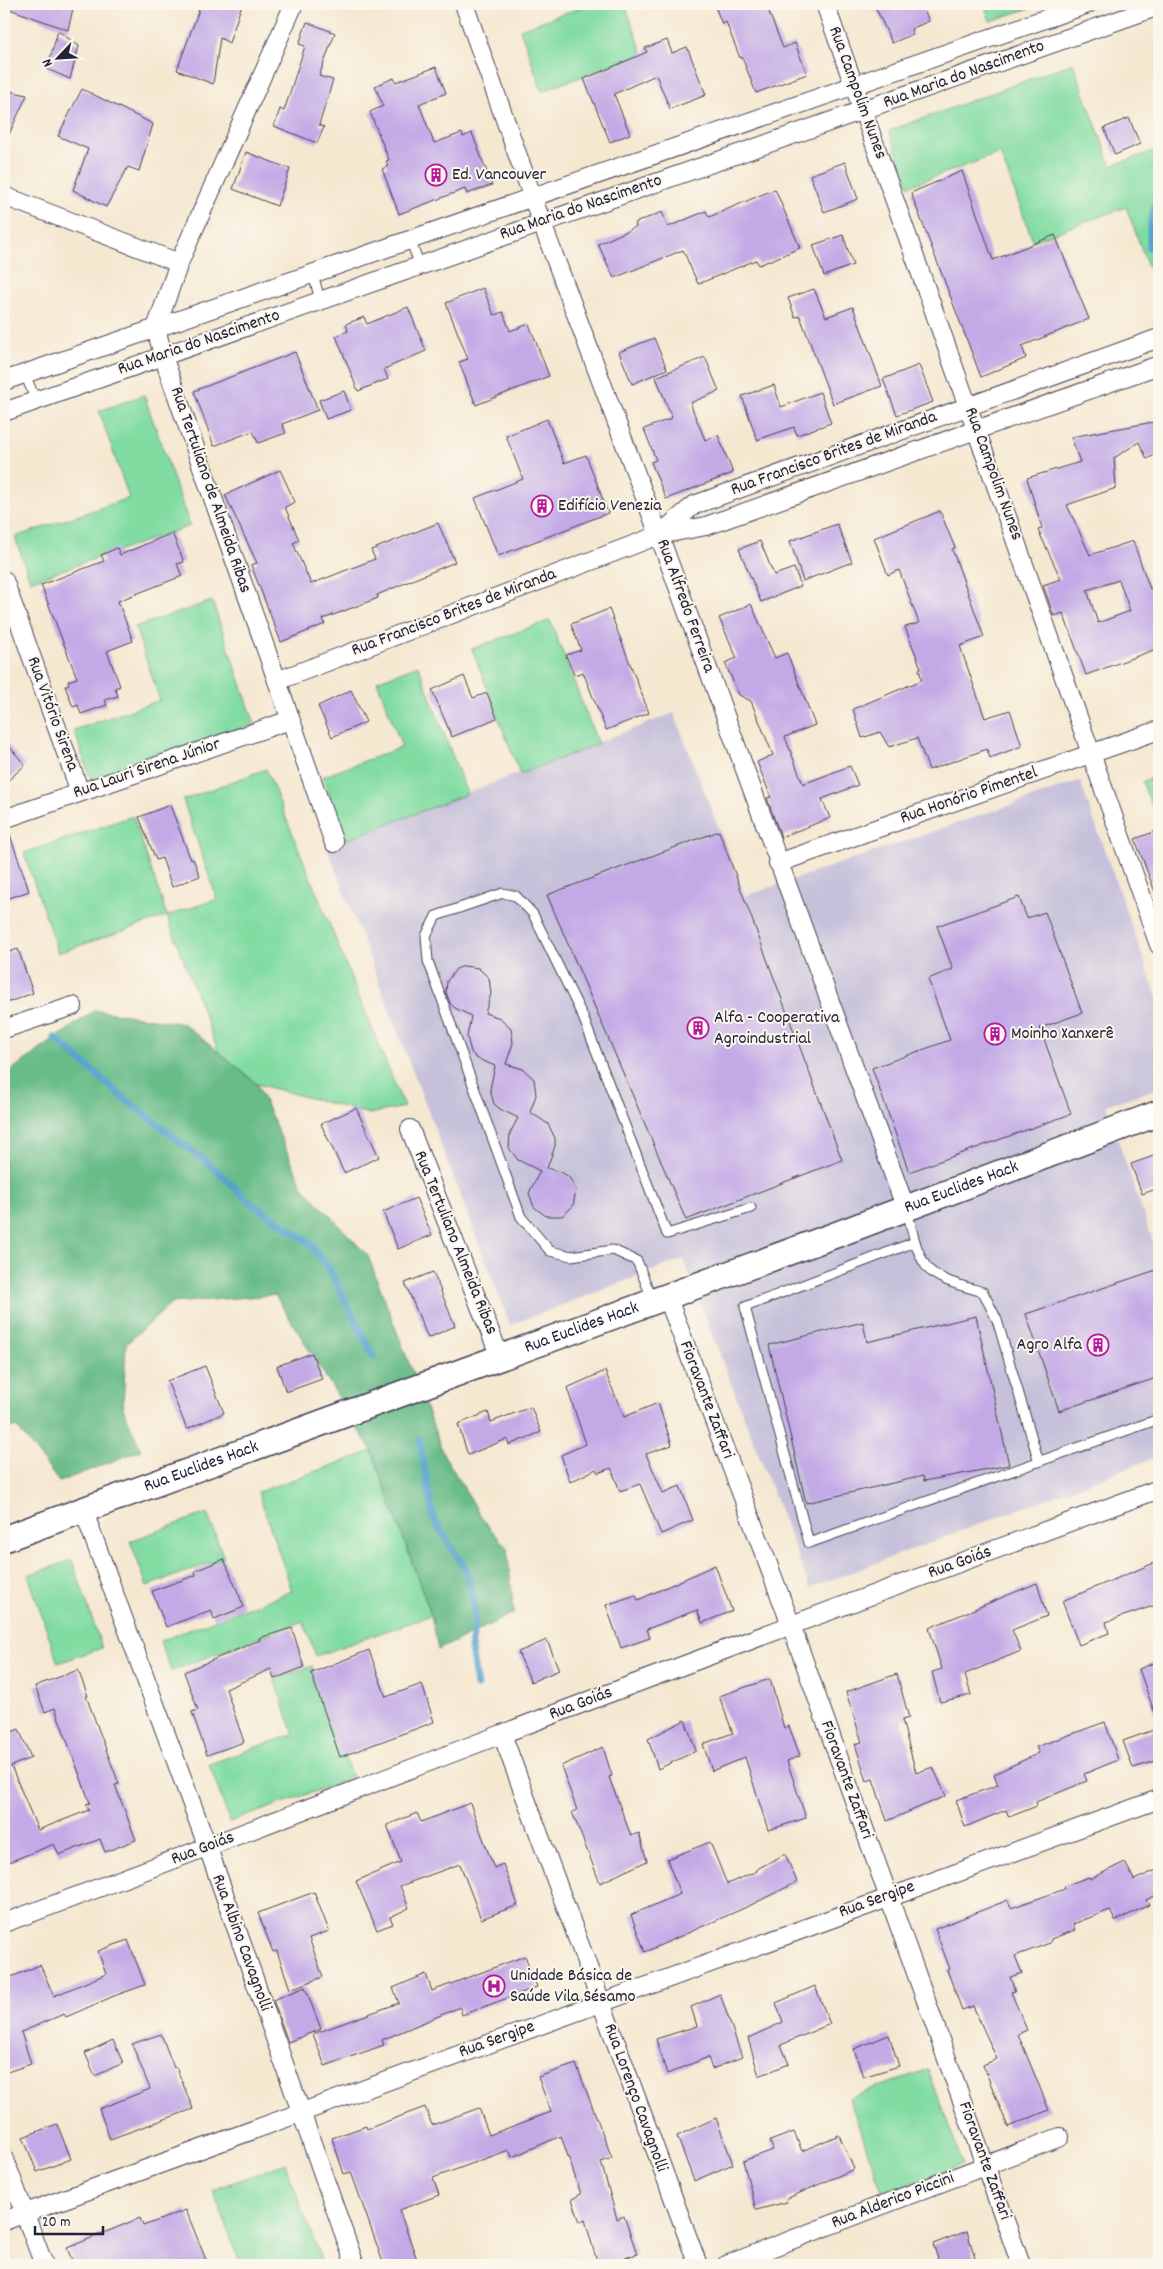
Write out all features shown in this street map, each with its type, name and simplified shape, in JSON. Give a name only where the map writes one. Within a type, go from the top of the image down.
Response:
[{"type":"main road","name":"Rua Euclides Hack","points":[[4,1538],[660,1299],[1159,1113]]},
{"type":"street","points":[[156,328],[180,263],[294,4]]},
{"type":"street","name":"Rua Alfredo Ferreira","points":[[464,4],[541,222],[659,535],[906,1208]]},
{"type":"street","name":"Rua Campolim Nunes","points":[[825,4],[1159,945]]},
{"type":"street","name":"Rua Maria do Nascimento","points":[[4,381],[1088,4]]},
{"type":"street","name":"Rua Maria do Nascimento","points":[[4,412],[1159,6]]},
{"type":"street","points":[[1063,13],[1070,38]]},
{"type":"street","points":[[978,42],[985,68]]},
{"type":"street","points":[[743,124],[752,149]]},
{"type":"street","points":[[658,154],[667,178]]},
{"type":"street","points":[[4,196],[180,263]]},
{"type":"street","name":"Rua Tertuliano de Almeida Ribas","points":[[156,328],[164,356],[334,843]]},
{"type":"street","name":"Rua Francisco Brites de Miranda","points":[[659,535],[694,505],[1159,339]]},
{"type":"street","points":[[1088,363],[1098,387]]},
{"type":"street","name":"Rua Francisco Brites de Miranda","points":[[277,681],[659,535],[706,526],[1159,365]]},
{"type":"street","points":[[860,445],[868,469]]},
{"type":"street","points":[[766,479],[774,502]]},
{"type":"street","name":"Rua Vitório Sirena","points":[[4,580],[80,792]]},
{"type":"street","name":"Rua Lauri Sirena Júnior","points":[[4,819],[290,720]]},
{"type":"street","name":"Rua Honório Pimentel","points":[[778,863],[1159,730]]},
{"type":"street","points":[[4,1029],[73,1006]]},
{"type":"street","name":"Rua Tertuliano Almeida Ribas","points":[[410,1130],[500,1357]]},
{"type":"street","name":"Fioravante Zaffari","points":[[660,1299],[791,1625],[1021,2265]]},
{"type":"street","name":"Rua Goiás","points":[[4,1923],[208,1848],[791,1625],[1159,1489]]},
{"type":"street","name":"Rua Albino Cavagnolli","points":[[83,1509],[208,1848],[355,2265]]},
{"type":"street","name":"Rua Lorenço Cavagnolli","points":[[502,1734],[698,2265]]},
{"type":"street","name":"Rua Sergipe","points":[[4,2221],[888,1896],[1159,1799]]},
{"type":"street","name":"Rua Alderico Piccini","points":[[726,2265],[1060,2137]]},
{"type":"street","points":[[4,2158],[44,2265]]},
{"type":"lane","points":[[410,240],[420,265]]},
{"type":"lane","points":[[313,274],[320,300]]},
{"type":"lane","points":[[25,374],[36,401]]},
{"type":"lane","points":[[660,1299],[637,1261],[613,1250],[571,1256],[550,1251],[521,1217],[428,961],[426,936],[436,916],[503,893],[516,896],[533,914],[583,1017],[668,1234],[751,1208]]},
{"type":"lane","points":[[906,1208],[915,1242],[926,1268],[947,1281],[983,1292],[997,1320],[1039,1462]]},
{"type":"lane","points":[[915,1242],[745,1307],[809,1543],[1159,1419]]},
{"type":"shaded area","points":[[674,713],[745,896],[1080,781],[1159,1003],[1159,1088],[1106,1105],[1159,1259],[1159,1456],[810,1588],[683,1259],[510,1325],[327,847]]},
{"type":"green space","points":[[591,4],[625,4],[643,54],[542,91],[520,29]]},
{"type":"green space","points":[[984,4],[1043,4],[990,21]]},
{"type":"green space","points":[[1073,63],[1111,166],[1159,149],[1159,262],[1148,266],[1126,207],[1033,241],[1000,153],[909,186],[889,131]]},
{"type":"green space","points":[[144,395],[190,526],[30,581],[15,537],[129,498],[99,411]]},
{"type":"green space","points":[[212,601],[255,724],[91,780],[74,730],[160,700],[135,627]]},
{"type":"green space","points":[[550,620],[598,744],[520,774],[472,649]]},
{"type":"green space","points":[[418,665],[467,794],[346,840],[322,777],[402,747],[377,681]]},
{"type":"green space","points":[[266,769],[404,1107],[369,1114],[257,1084],[218,1051],[167,916],[217,899],[183,800]]},
{"type":"green space","points":[[1159,775],[1159,824],[1142,782]]},
{"type":"green space","points":[[133,816],[167,916],[58,953],[24,853]]},
{"type":"green space","points":[[95,1010],[184,1024],[257,1084],[303,1187],[368,1256],[444,1455],[484,1521],[507,1548],[514,1613],[438,1650],[431,1615],[372,1451],[275,1295],[172,1303],[126,1344],[123,1408],[141,1450],[59,1482],[18,1428],[4,1426],[4,1082],[9,1072]]},
{"type":"green space","points":[[372,1451],[431,1615],[316,1656],[303,1621],[171,1671],[160,1641],[292,1591],[258,1492]]},
{"type":"green space","points":[[207,1513],[224,1558],[147,1586],[130,1541]]},
{"type":"green space","points":[[72,1560],[102,1648],[58,1663],[28,1575]]},
{"type":"green space","points":[[312,1666],[352,1778],[230,1822],[209,1764],[294,1734],[274,1679]]},
{"type":"green space","points":[[928,2069],[963,2165],[883,2194],[849,2098]]},
{"type":"green space","points":[[285,2163],[321,2259],[304,2265],[241,2265],[213,2190]]},
{"type":"building","points":[[4,4],[74,4],[68,30],[4,7]]},
{"type":"building","points":[[201,4],[242,4],[229,43],[220,38],[213,84],[177,70]]},
{"type":"building","points":[[714,4],[770,4],[767,7],[783,48],[795,43],[807,74],[756,93],[726,22],[722,24]]},
{"type":"building","points":[[874,4],[921,4],[929,21],[911,29],[913,34],[892,43]]},
{"type":"building","points":[[307,22],[335,33],[319,76],[333,80],[319,125],[324,127],[317,143],[274,126],[280,109],[284,111],[305,46],[299,44]]},
{"type":"building","points":[[58,31],[79,46],[70,79],[47,69]]},
{"type":"building","points":[[667,40],[672,53],[687,47],[706,95],[670,109],[656,75],[614,94],[630,134],[610,142],[584,79],[647,52],[645,48]]},
{"type":"building","points":[[436,67],[446,93],[419,104],[434,143],[462,133],[463,137],[472,133],[492,185],[467,194],[465,189],[399,214],[382,169],[388,166],[386,161],[389,160],[370,112],[383,106],[375,86],[394,78],[396,82]]},
{"type":"building","points":[[82,89],[153,124],[139,171],[128,167],[106,207],[73,190],[88,149],[58,136]]},
{"type":"building","points":[[4,90],[27,95],[4,145]]},
{"type":"building","points":[[1129,118],[1140,144],[1115,155],[1104,128]]},
{"type":"building","points":[[246,152],[290,169],[277,206],[233,189]]},
{"type":"building","points":[[845,162],[858,199],[824,212],[810,175]]},
{"type":"building","points":[[962,171],[993,260],[1055,235],[1089,319],[1022,346],[1026,358],[981,377],[911,193]]},
{"type":"building","points":[[775,189],[800,248],[759,265],[756,260],[698,284],[683,250],[614,278],[598,244],[636,227],[635,223],[662,212],[668,227],[706,211],[709,217]]},
{"type":"building","points":[[843,235],[853,265],[824,276],[813,245]]},
{"type":"building","points":[[483,288],[494,315],[503,312],[510,331],[529,324],[549,376],[476,405],[459,362],[468,359],[446,303]]},
{"type":"building","points":[[814,289],[826,317],[853,307],[882,386],[833,404],[800,316],[795,317],[788,298]]},
{"type":"building","points":[[408,307],[426,351],[384,369],[388,379],[358,391],[336,336],[348,331],[346,324],[364,317],[367,324]]},
{"type":"building","points":[[654,338],[667,369],[632,384],[619,352]]},
{"type":"building","points":[[295,352],[318,410],[282,424],[286,433],[258,443],[253,431],[214,446],[194,391]]},
{"type":"building","points":[[705,357],[719,391],[690,403],[705,440],[718,435],[733,473],[666,499],[651,462],[656,460],[644,429],[672,418],[656,377]]},
{"type":"building","points":[[919,365],[933,402],[897,415],[883,379]]},
{"type":"building","points":[[774,385],[781,407],[820,392],[831,423],[797,435],[794,427],[757,440],[742,396]]},
{"type":"building","points":[[344,391],[351,410],[326,419],[319,400]]},
{"type":"building","name":"Edifício Venezia","points":[[547,419],[564,463],[586,455],[608,513],[498,556],[475,498],[523,479],[506,436]]},
{"type":"building","points":[[1159,421],[1159,453],[1147,459],[1139,442],[1114,458],[1116,488],[1067,505],[1090,555],[1133,541],[1150,589],[1155,587],[1159,599],[1159,648],[1086,675],[1063,613],[1054,616],[1043,585],[1061,579],[1038,530],[1042,528],[1027,478],[1080,462],[1071,437]],"holes":[[[1119,580],[1130,611],[1098,623],[1087,590]]]},
{"type":"building","points":[[280,470],[295,502],[285,507],[299,540],[293,543],[311,584],[375,559],[371,550],[438,523],[455,562],[377,595],[378,598],[323,619],[325,624],[281,642],[251,565],[257,563],[225,495]]},
{"type":"building","points":[[940,511],[955,548],[952,549],[984,637],[960,646],[985,718],[1010,710],[1022,746],[990,758],[987,749],[929,770],[917,738],[889,747],[880,732],[862,738],[853,709],[922,680],[919,669],[921,668],[905,627],[919,623],[899,570],[888,575],[874,538]]},
{"type":"building","points":[[837,524],[852,562],[803,581],[790,541]]},
{"type":"building","points":[[172,533],[184,562],[177,564],[182,576],[118,601],[133,641],[107,651],[120,686],[115,688],[118,696],[105,700],[107,705],[81,714],[78,705],[73,707],[65,686],[69,684],[68,681],[77,678],[41,585],[104,561],[101,555],[117,548],[120,555]]},
{"type":"building","points":[[760,541],[774,575],[794,568],[801,586],[761,602],[739,549]]},
{"type":"building","points":[[751,604],[775,658],[787,653],[815,725],[785,737],[803,784],[850,766],[858,785],[822,799],[830,818],[781,837],[767,798],[771,797],[757,762],[773,755],[751,701],[739,695],[725,663],[737,658],[719,618]]},
{"type":"building","points":[[609,609],[649,713],[606,730],[583,672],[574,675],[566,655],[581,650],[571,624]]},
{"type":"building","points":[[464,676],[473,698],[487,693],[497,718],[452,737],[432,690]]},
{"type":"building","points":[[351,690],[366,722],[332,737],[318,706]]},
{"type":"building","points":[[4,740],[25,765],[4,784]]},
{"type":"building","points":[[170,805],[191,860],[193,859],[200,876],[172,887],[162,858],[156,860],[139,817]]},
{"type":"building","points":[[4,829],[8,829],[29,891],[4,900]]},
{"type":"building","points":[[1159,830],[1159,900],[1158,900],[1135,839]]},
{"type":"building","name":"Alfa - Cooperativa Agroindustrial","points":[[719,831],[842,1160],[686,1220],[547,895]]},
{"type":"building","name":"Moinho Xanxerê","points":[[1019,897],[1027,918],[1045,912],[1082,1013],[1040,1028],[1071,1114],[909,1172],[872,1068],[950,1040],[928,979],[953,969],[937,926]]},
{"type":"building","points":[[18,949],[33,993],[4,1004],[4,954]]},
{"type":"building","points":[[464,966],[478,968],[489,978],[491,994],[485,1013],[500,1018],[511,1028],[513,1043],[506,1064],[523,1069],[534,1079],[536,1095],[530,1112],[548,1124],[555,1138],[555,1146],[547,1168],[569,1177],[576,1190],[573,1206],[562,1216],[546,1216],[534,1207],[529,1193],[540,1171],[518,1160],[509,1148],[510,1133],[518,1118],[494,1104],[490,1089],[495,1066],[476,1058],[471,1052],[467,1037],[471,1016],[455,1008],[450,1003],[446,992],[447,981],[456,969]]},
{"type":"building","points":[[356,1108],[379,1157],[344,1173],[321,1124]]},
{"type":"building","points":[[1159,1154],[1159,1188],[1142,1194],[1131,1164]]},
{"type":"building","points":[[416,1198],[432,1235],[398,1249],[383,1212]]},
{"type":"building","name":"Agro Alfa","points":[[1156,1270],[1159,1280],[1159,1377],[1059,1411],[1026,1314]]},
{"type":"building","points":[[433,1272],[455,1326],[428,1338],[405,1283]]},
{"type":"building","points":[[976,1316],[1009,1465],[924,1481],[923,1476],[806,1503],[769,1345],[863,1322],[867,1342]]},
{"type":"building","points":[[312,1353],[322,1379],[286,1392],[277,1366]]},
{"type":"building","points":[[205,1366],[224,1413],[187,1429],[167,1381]]},
{"type":"building","points":[[605,1371],[624,1417],[658,1403],[672,1445],[646,1454],[663,1493],[680,1486],[693,1520],[661,1534],[640,1484],[620,1491],[611,1468],[598,1473],[596,1469],[570,1482],[561,1455],[586,1444],[567,1388]]},
{"type":"building","points":[[531,1407],[541,1432],[509,1445],[507,1439],[468,1455],[458,1424],[488,1412],[491,1422]]},
{"type":"building","points":[[224,1559],[244,1607],[214,1619],[211,1610],[166,1627],[152,1591],[196,1575],[195,1571]]},
{"type":"building","points":[[1159,1561],[1159,1604],[1106,1622],[1109,1633],[1079,1645],[1062,1601]]},
{"type":"building","points":[[715,1565],[732,1611],[702,1623],[697,1610],[647,1629],[650,1638],[621,1648],[606,1605],[636,1595],[638,1600]]},
{"type":"building","points":[[1037,1583],[1047,1616],[1012,1630],[1021,1651],[965,1674],[971,1695],[940,1702],[932,1672],[942,1669],[929,1628]]},
{"type":"building","points":[[292,1628],[304,1667],[274,1679],[271,1669],[226,1689],[244,1742],[207,1755],[192,1712],[198,1710],[184,1672],[260,1640],[259,1638]]},
{"type":"building","points":[[547,1640],[559,1670],[531,1682],[518,1652]]},
{"type":"building","points":[[369,1650],[386,1697],[422,1684],[434,1722],[340,1757],[311,1673]]},
{"type":"building","points":[[1159,1661],[1159,1719],[1157,1720],[1139,1669]]},
{"type":"building","points":[[78,1670],[119,1784],[115,1785],[136,1840],[105,1852],[100,1839],[59,1855],[54,1844],[4,1864],[4,1735],[19,1729],[31,1758],[11,1766],[38,1830],[89,1810],[86,1804],[90,1803],[55,1708],[45,1712],[35,1686]]},
{"type":"building","points":[[897,1674],[909,1718],[902,1720],[916,1773],[933,1767],[946,1796],[887,1821],[873,1779],[867,1781],[855,1744],[862,1742],[846,1692]]},
{"type":"building","points":[[770,1679],[784,1728],[789,1726],[800,1756],[787,1761],[806,1818],[768,1830],[745,1757],[712,1771],[703,1744],[733,1733],[719,1696]]},
{"type":"building","points":[[685,1720],[696,1751],[658,1769],[648,1739]]},
{"type":"building","points":[[1105,1722],[1118,1760],[1084,1774],[1087,1781],[1036,1802],[1037,1806],[1009,1817],[1006,1810],[965,1827],[956,1800],[998,1785],[994,1774],[1039,1753],[1036,1747]]},
{"type":"building","points":[[1159,1728],[1159,1760],[1133,1768],[1123,1741]]},
{"type":"building","points":[[603,1747],[612,1776],[609,1777],[631,1836],[639,1833],[647,1861],[600,1883],[572,1812],[577,1810],[561,1766]]},
{"type":"building","points":[[470,1803],[494,1868],[503,1864],[518,1905],[481,1919],[460,1864],[400,1886],[409,1908],[390,1917],[393,1924],[377,1930],[356,1881],[401,1862],[387,1825],[417,1813],[421,1822]]},
{"type":"building","points":[[710,1842],[727,1884],[757,1871],[757,1869],[785,1854],[797,1882],[751,1905],[645,1952],[631,1915],[680,1894],[667,1859]]},
{"type":"building","points":[[1125,1862],[1134,1880],[1159,1869],[1159,1894],[1146,1900],[1149,1905],[1115,1921],[1110,1910],[1073,1924],[1075,1930],[1051,1939],[1050,1943],[1015,1956],[1022,1973],[1010,1977],[1015,1991],[1011,1992],[1027,2030],[1018,2034],[1049,2110],[1008,2127],[983,2065],[997,2059],[973,2006],[962,2010],[947,1970],[950,1969],[935,1929],[1008,1900],[1011,1908],[1065,1889],[1064,1886],[1089,1877],[1090,1879]]},
{"type":"building","points":[[314,1892],[329,1931],[309,1938],[323,1977],[290,1989],[277,1951],[273,1952],[258,1913]]},
{"type":"building","points":[[128,1940],[145,1985],[66,2017],[64,2014],[21,2032],[31,2064],[4,2073],[4,1980],[40,1965],[54,1996],[106,1974],[98,1951]]},
{"type":"building","points":[[525,1956],[537,1987],[462,2015],[460,2007],[382,2040],[384,2045],[325,2066],[313,2034],[399,2003],[393,1988],[426,1974],[432,1991]]},
{"type":"building","points":[[815,1986],[830,2024],[781,2045],[789,2064],[759,2076],[748,2038],[783,2022],[776,2003]]},
{"type":"building","points":[[305,1987],[321,2029],[288,2042],[273,2000]]},
{"type":"building","points":[[720,1994],[742,2057],[712,2069],[708,2057],[667,2074],[656,2039],[697,2026],[691,2007]]},
{"type":"building","points":[[161,2034],[193,2109],[110,2139],[99,2109],[150,2089],[132,2044]]},
{"type":"building","points":[[889,2035],[899,2066],[863,2077],[854,2049]]},
{"type":"building","points":[[113,2040],[123,2063],[95,2076],[85,2053]]},
{"type":"building","points":[[576,2064],[612,2158],[601,2162],[617,2219],[624,2216],[637,2254],[604,2265],[598,2265],[585,2220],[580,2222],[572,2199],[581,2194],[561,2136],[512,2157],[509,2150],[433,2178],[439,2195],[399,2210],[419,2265],[384,2265],[351,2172],[344,2174],[332,2138],[366,2126],[367,2129],[425,2107],[432,2125],[479,2108],[489,2135],[551,2112],[538,2077]]},
{"type":"building","points":[[716,2118],[733,2164],[694,2181],[677,2136]]},
{"type":"building","points":[[57,2124],[71,2159],[37,2172],[23,2137]]},
{"type":"building","points":[[794,2132],[802,2151],[839,2135],[854,2169],[786,2199],[787,2202],[756,2210],[743,2161],[773,2150],[770,2141]]},
{"type":"building","points":[[186,2210],[208,2265],[74,2265],[67,2248],[140,2218],[143,2226]]},
{"type":"building","points":[[967,2231],[977,2265],[940,2265],[933,2244]]},
{"type":"waterway","points":[[1149,247],[1151,221],[1159,188]]},
{"type":"waterway","points":[[55,1038],[120,1095],[209,1164],[250,1202],[310,1243],[329,1269],[374,1357]]},
{"type":"waterway","points":[[419,1439],[434,1521],[466,1569],[473,1594],[475,1620],[471,1649],[477,1686]]},
{"type":"place","name":"Ed. Vancouver","points":[[436,175]]},
{"type":"place","name":"Edifício Venezia","points":[[542,506]]},
{"type":"place","name":"Alfa - Cooperativa Agroindustrial","points":[[698,1028]]},
{"type":"place","name":"Moinho Xanxerê","points":[[995,1034]]},
{"type":"place","name":"Agro Alfa","points":[[1098,1345]]},
{"type":"place","name":"Unidade Básica de Saúde Vila Sésamo","points":[[494,1986]]}]
